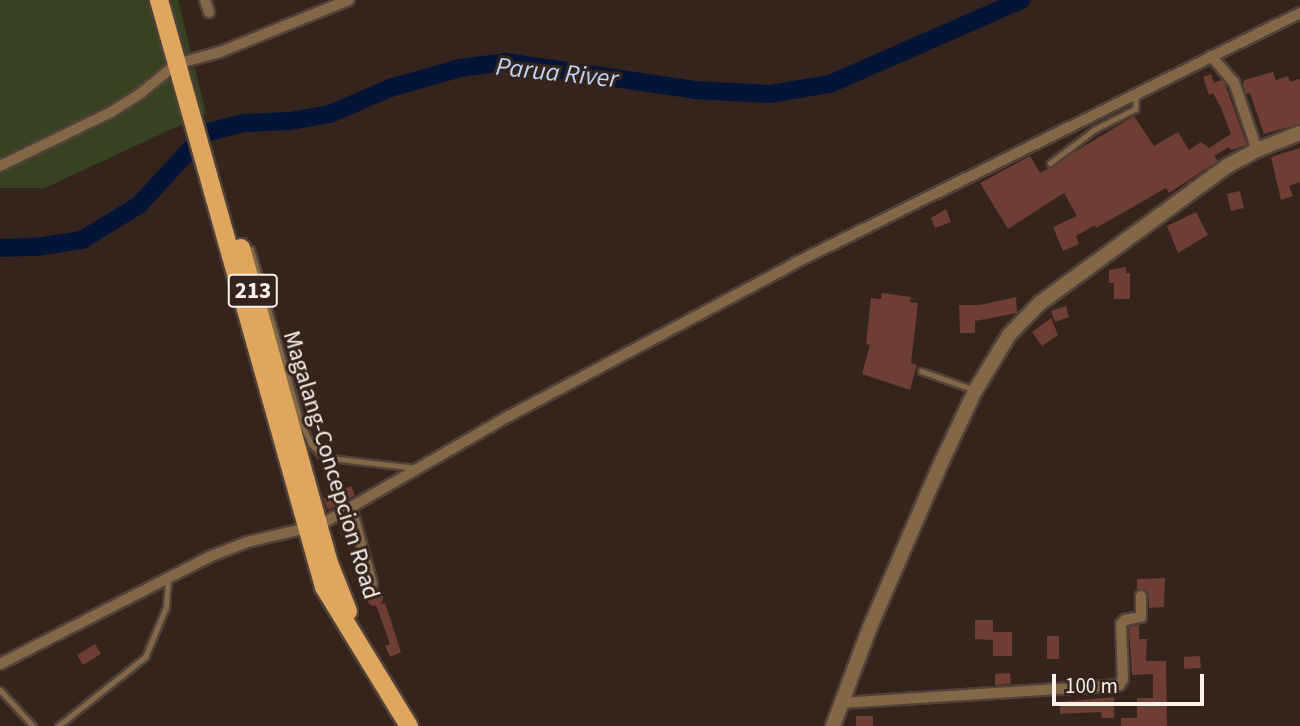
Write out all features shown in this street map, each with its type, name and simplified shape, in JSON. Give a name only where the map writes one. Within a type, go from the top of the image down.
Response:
[{"type":"main road","name":"Magalang-Concepcion Road","points":[[160,0],[182,65],[313,523],[324,587],[409,726]]},
{"type":"street","points":[[205,0],[209,12]]},
{"type":"street","points":[[0,166],[111,112],[182,65],[349,0]]},
{"type":"street","points":[[0,664],[168,578],[247,542],[313,523],[351,506],[560,388],[795,263],[937,190],[1300,13]]},
{"type":"street","points":[[1211,56],[1234,82],[1257,150]]},
{"type":"street","points":[[833,726],[915,522],[975,391],[997,352],[1040,303],[1113,253],[1198,187],[1257,150],[1300,133]]},
{"type":"street","points":[[351,506],[372,584]]},
{"type":"street","points":[[841,703],[1119,685],[1123,679],[1121,624],[1125,620],[1142,617],[1141,596]]},
{"type":"lane","points":[[1050,163],[1095,129],[1135,109],[1136,95]]},
{"type":"lane","points":[[251,249],[301,423],[315,450],[341,460],[420,468]]},
{"type":"lane","points":[[921,371],[975,391]]},
{"type":"lane","points":[[58,726],[145,657],[156,637],[166,607],[168,578]]},
{"type":"lane","points":[[0,690],[33,726]]},
{"type":"green space","points":[[0,0],[178,0],[206,113],[45,188],[0,188]]},
{"type":"building","points":[[1273,72],[1276,80],[1288,76],[1290,82],[1300,79],[1300,124],[1264,134],[1250,93],[1246,94],[1243,84],[1244,80]]},
{"type":"building","points":[[1211,74],[1214,83],[1222,80],[1225,84],[1247,145],[1231,150],[1229,147],[1214,156],[1218,161],[1169,193],[1166,188],[1096,228],[1095,225],[1076,236],[1079,244],[1063,251],[1053,227],[1077,216],[1064,193],[1008,229],[980,183],[1030,156],[1040,173],[1134,116],[1154,146],[1178,132],[1189,150],[1201,142],[1209,148],[1231,134],[1213,93],[1209,95],[1203,77]]},
{"type":"building","points":[[1300,148],[1300,182],[1289,186],[1293,196],[1281,200],[1271,157]]},
{"type":"building","points":[[1240,191],[1244,208],[1231,211],[1227,194]]},
{"type":"building","points":[[946,209],[951,222],[935,228],[931,218]]},
{"type":"building","points":[[1196,212],[1208,235],[1178,253],[1167,226]]},
{"type":"building","points":[[1126,267],[1126,273],[1130,273],[1130,299],[1114,299],[1114,283],[1109,283],[1109,270]]},
{"type":"building","points":[[882,293],[911,297],[910,302],[918,303],[911,363],[917,365],[910,390],[862,374],[870,345],[866,344],[871,298],[881,299]]},
{"type":"building","points":[[1016,297],[1017,313],[975,321],[975,333],[960,333],[959,305],[980,305]]},
{"type":"building","points":[[1066,306],[1069,317],[1055,322],[1051,311]]},
{"type":"building","points":[[1051,318],[1058,335],[1042,346],[1032,332]]},
{"type":"building","points":[[351,486],[355,495],[328,510],[323,498]]},
{"type":"building","points":[[1165,578],[1164,607],[1149,608],[1148,593],[1137,589],[1137,579]]},
{"type":"building","points":[[375,590],[381,592],[381,604],[375,606],[369,604],[367,598],[369,592]]},
{"type":"building","points":[[385,603],[401,652],[390,657],[385,646],[390,644],[376,605]]},
{"type":"building","points":[[975,620],[993,620],[993,632],[1012,632],[1012,656],[993,656],[993,640],[975,639]]},
{"type":"building","points":[[1139,625],[1139,639],[1147,639],[1146,661],[1166,661],[1167,726],[1121,726],[1121,718],[1137,718],[1137,698],[1153,698],[1153,674],[1132,675],[1129,627]]},
{"type":"building","points":[[1047,636],[1059,636],[1059,659],[1047,659]]},
{"type":"building","points":[[95,644],[101,654],[83,665],[77,655]]},
{"type":"building","points":[[1200,656],[1201,668],[1184,669],[1184,657]]},
{"type":"building","points":[[1010,673],[1011,684],[995,685],[995,674]]},
{"type":"building","points":[[1114,697],[1114,718],[1102,718],[1101,712],[1060,714],[1060,702]]},
{"type":"building","points":[[856,716],[873,716],[873,726],[856,726]]},
{"type":"waterway","name":"Parua River","points":[[0,248],[36,247],[82,240],[139,205],[205,133],[244,123],[290,121],[330,114],[390,88],[460,68],[506,62],[695,90],[770,94],[830,84],[1021,0]]}]
